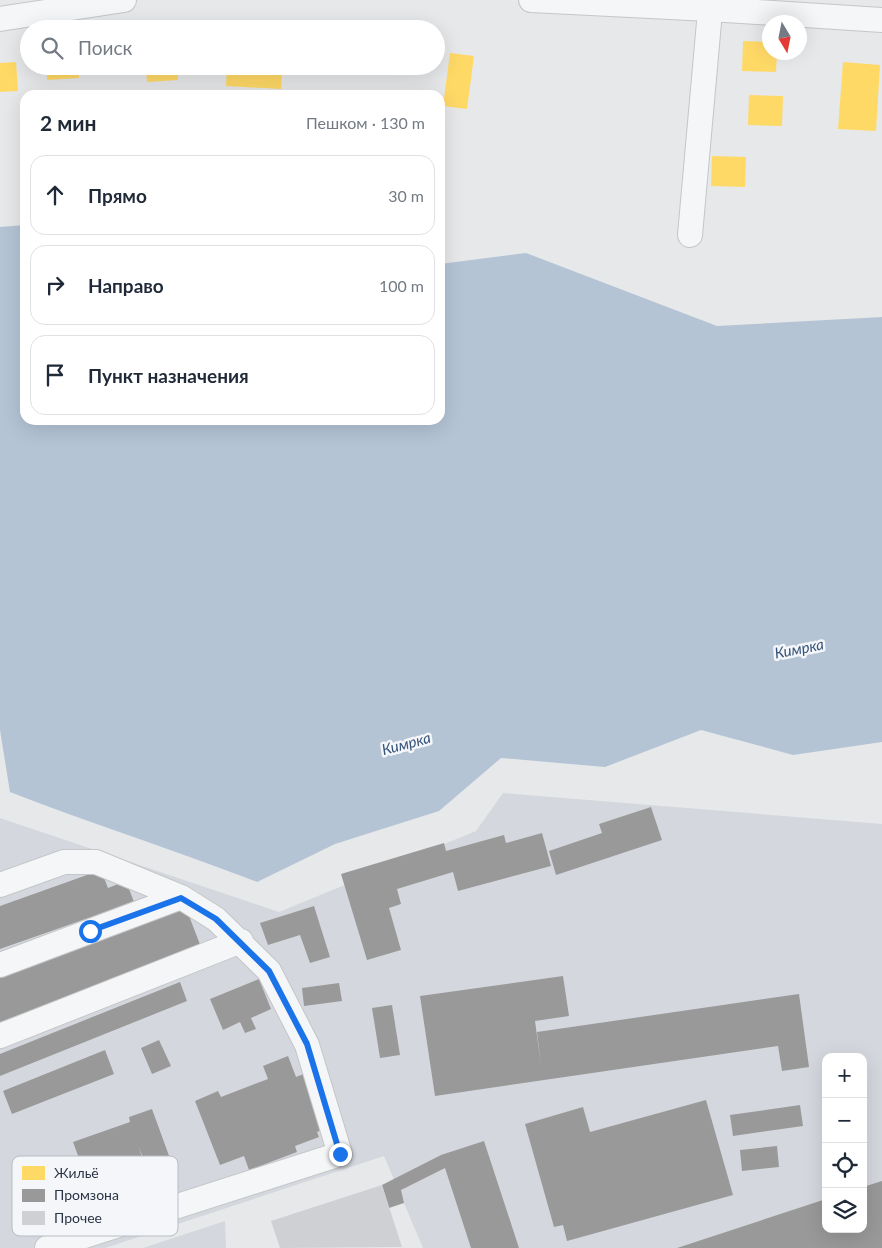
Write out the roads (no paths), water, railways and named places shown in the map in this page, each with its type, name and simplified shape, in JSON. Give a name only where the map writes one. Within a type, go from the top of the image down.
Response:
[{"type":"street","points":[[0,19],[124,0]]},
{"type":"street","points":[[531,0],[711,4],[882,20]]},
{"type":"street","points":[[690,235],[711,4]]},
{"type":"street","points":[[0,885],[64,862],[96,862],[181,898],[216,919],[269,971],[307,1044],[340,1154],[178,1206]]},
{"type":"street","points":[[0,965],[181,898]]},
{"type":"street","points":[[0,1036],[241,942]]},
{"type":"street","points":[[47,1248],[84,1236]]},
{"type":"water","name":"Кимрка","points":[[20,225],[20,425],[445,425],[445,263],[526,253],[717,326],[882,317],[882,742],[793,755],[701,730],[605,767],[501,758],[439,811],[335,844],[257,882],[10,792],[0,730],[0,227]]}]
